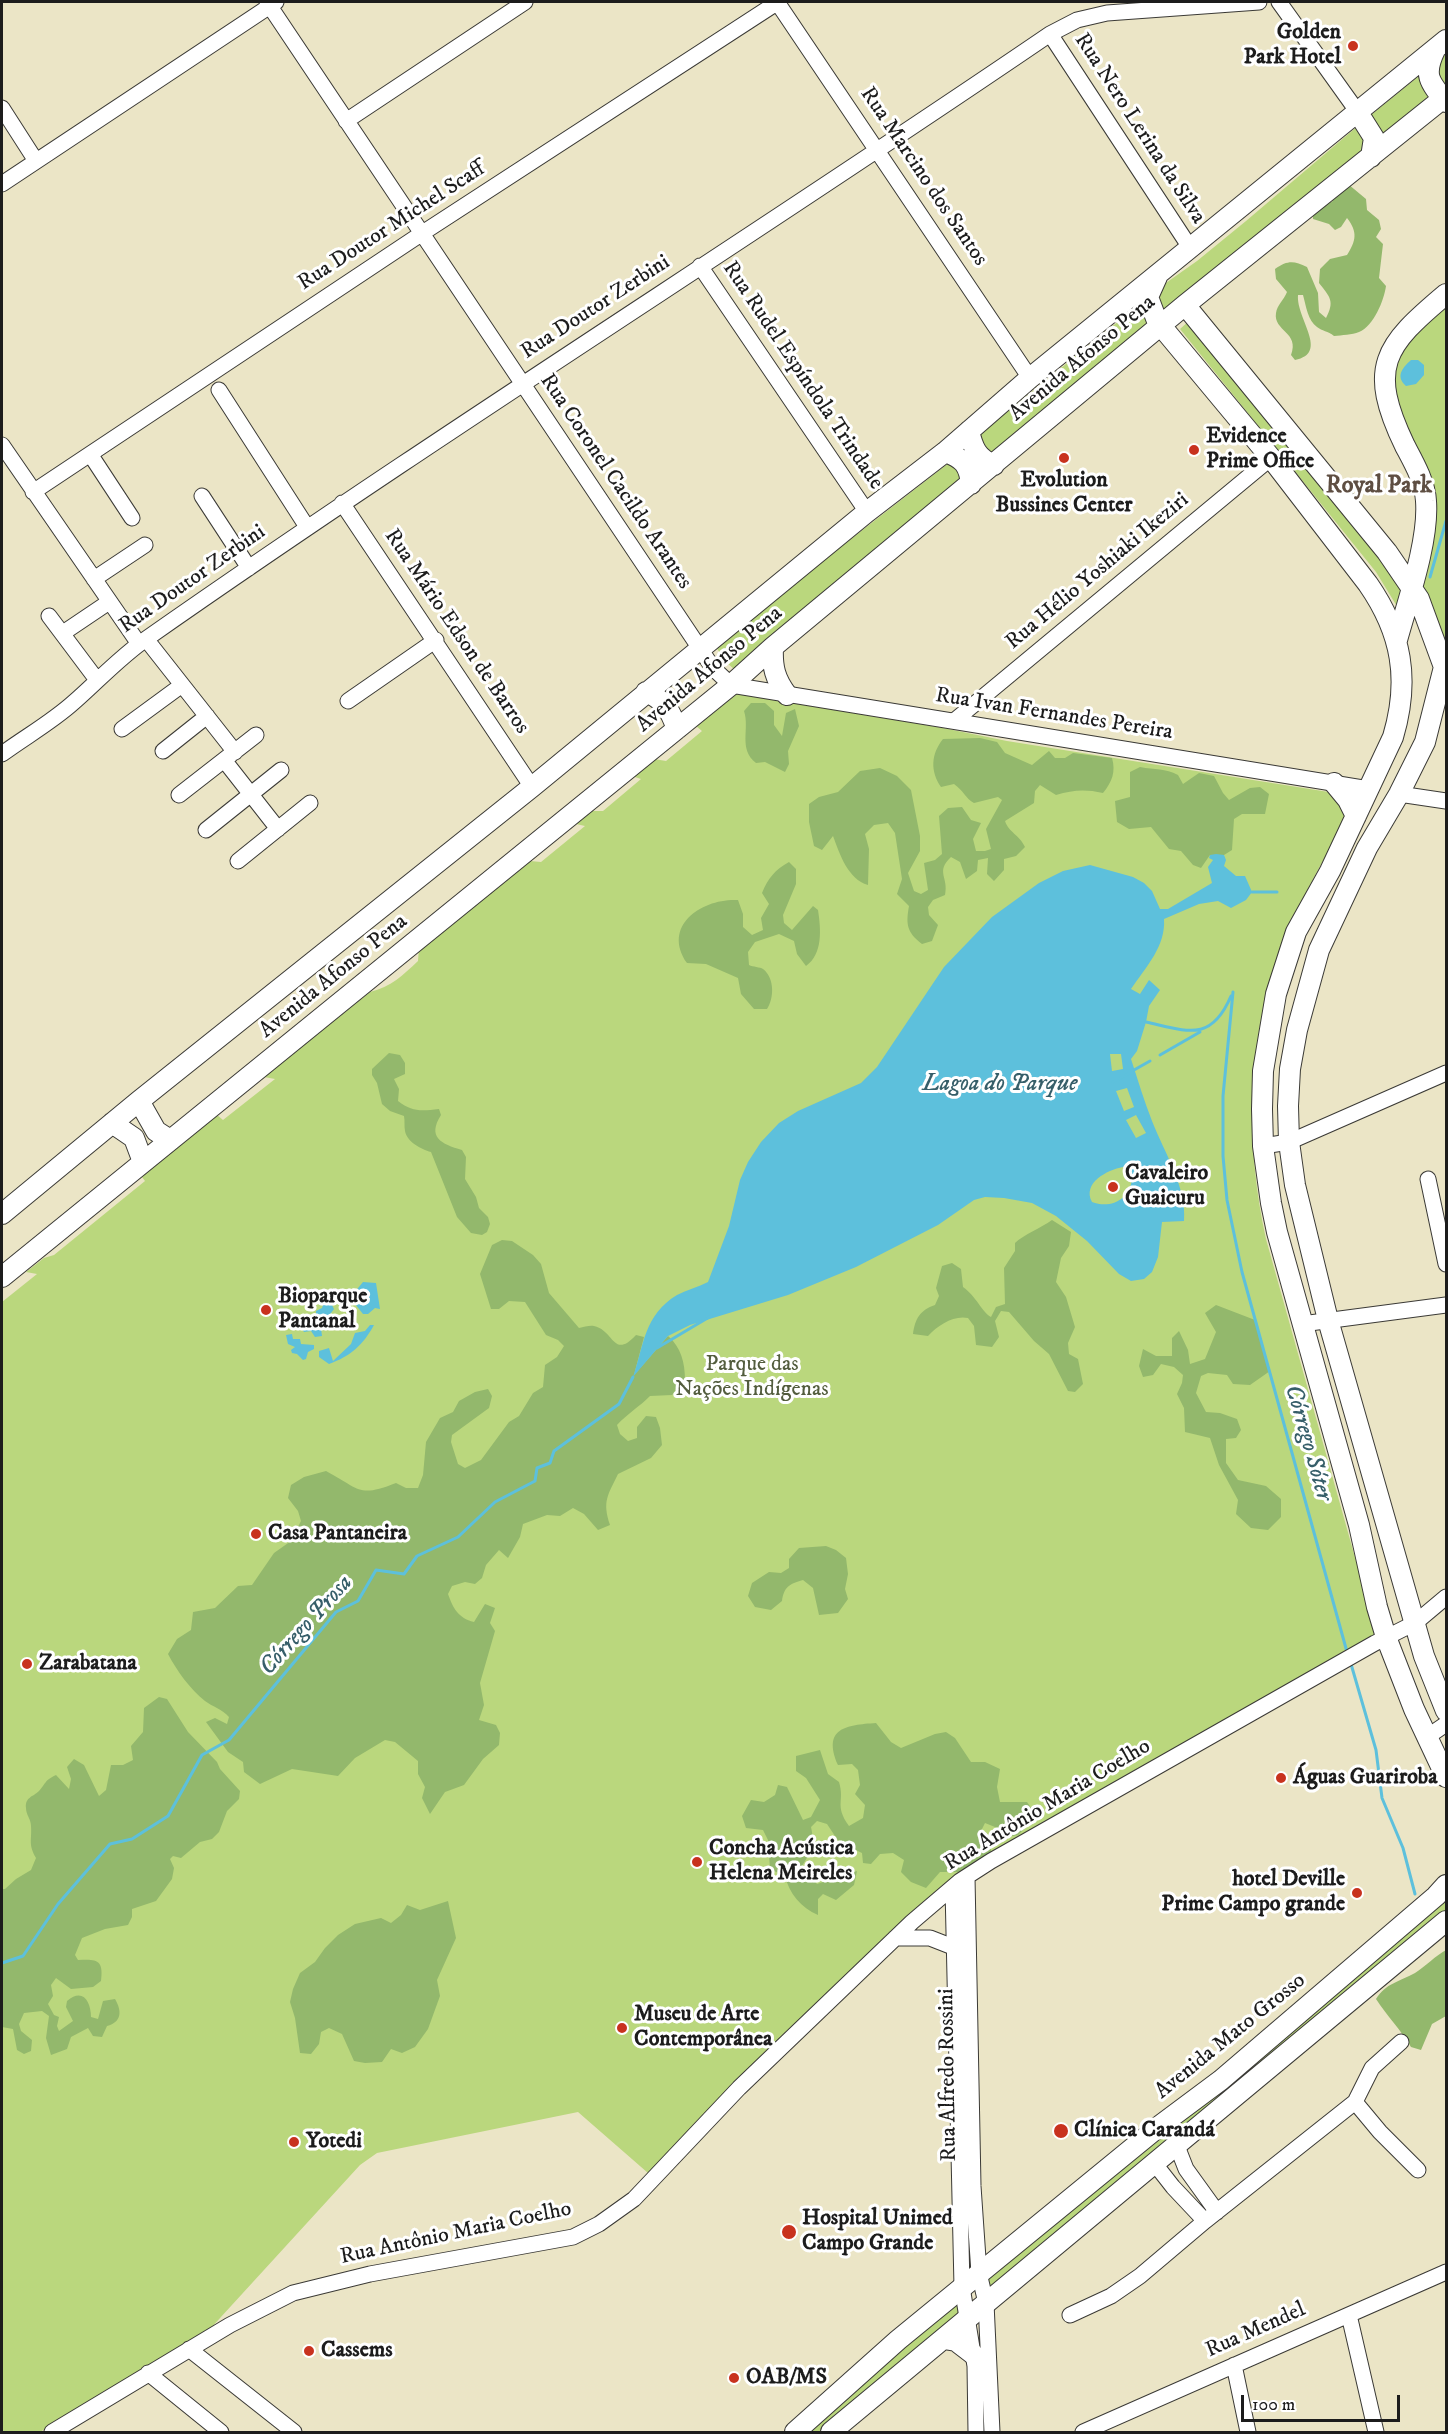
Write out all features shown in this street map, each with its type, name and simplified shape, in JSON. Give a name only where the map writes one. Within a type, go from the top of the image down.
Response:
[{"type":"main road","name":"Avenida Afonso Pena","points":[[2,1214],[139,1101],[532,787],[867,512],[945,452],[1030,378],[1441,45]]},
{"type":"main road","points":[[1441,45],[1428,64],[1428,72],[1432,84],[1445,99]]},
{"type":"main road","name":"Avenida Afonso Pena","points":[[2,1277],[731,685],[773,647],[1185,305],[1445,99]]},
{"type":"main road","points":[[1358,111],[1374,138],[1371,157]]},
{"type":"main road","points":[[1159,275],[1148,297],[1161,325],[1271,458],[1368,584],[1379,600],[1397,640],[1402,684],[1399,716],[1393,737],[1330,871],[1296,932],[1276,994],[1263,1071],[1263,1146],[1271,1203],[1302,1324],[1359,1524],[1377,1607],[1386,1637],[1446,1777]]},
{"type":"main road","points":[[1397,640],[1427,528],[1426,499],[1419,474],[1394,424],[1384,382],[1389,356],[1396,341],[1446,294]]},
{"type":"main road","points":[[1185,305],[1387,552],[1419,599],[1445,662],[1443,693],[1425,742],[1399,794],[1367,848],[1338,905],[1319,950],[1296,1030],[1290,1078],[1289,1142],[1300,1214],[1328,1320],[1424,1656],[1446,1711]]},
{"type":"main road","points":[[969,431],[978,455],[994,465]]},
{"type":"main road","points":[[1271,458],[1290,450],[1305,452]]},
{"type":"main road","points":[[945,452],[965,462],[969,468],[971,484]]},
{"type":"main road","points":[[773,647],[774,673],[778,683],[787,694]]},
{"type":"main road","points":[[666,677],[676,699],[696,713]]},
{"type":"main road","points":[[646,692],[667,705],[677,729]]},
{"type":"main road","points":[[1334,783],[1348,800],[1356,816]]},
{"type":"main road","points":[[1367,848],[1380,803],[1376,793],[1369,789]]},
{"type":"main road","points":[[1330,871],[1333,894],[1338,905]]},
{"type":"main road","points":[[139,1101],[156,1131],[170,1140]]},
{"type":"main road","points":[[112,1123],[134,1138],[143,1162]]},
{"type":"main road","points":[[1441,1890],[1446,1872]]},
{"type":"main road","name":"Avenida Mato Grosso","points":[[798,2431],[883,2352],[1162,2124],[1221,2080],[1441,1890]]},
{"type":"main road","points":[[831,2433],[1446,1921]]},
{"type":"main road","points":[[1221,2080],[1228,2087],[1226,2104]]},
{"type":"main road","points":[[1155,2164],[1152,2150],[1162,2124]]},
{"type":"main road","points":[[944,2338],[956,2342],[973,2354]]},
{"type":"street","points":[[346,121],[525,2]]},
{"type":"street","name":"Rua Marcino dos Santos","points":[[778,2],[1030,378]]},
{"type":"street","name":"Rua Doutor Michel Scaff","points":[[33,492],[421,234],[778,2]]},
{"type":"street","name":"Rua Doutor Zerbini","points":[[2,754],[74,703],[142,642],[342,503],[878,151],[1050,34],[1077,20],[1107,13],[1259,2]]},
{"type":"street","points":[[1279,2],[1358,111]]},
{"type":"street","points":[[2,184],[270,3]]},
{"type":"street","name":"Rua Coronel Cacildo Arantes","points":[[270,3],[521,384],[701,649],[720,676],[731,685]]},
{"type":"street","name":"Rua Nero Lerina da Silva","points":[[1050,34],[1191,249]]},
{"type":"street","points":[[2,108],[36,161]]},
{"type":"street","name":"Rua Rudel Espíndola Trindade","points":[[700,266],[867,512]]},
{"type":"street","points":[[219,390],[308,527]]},
{"type":"street","points":[[2,445],[109,602],[207,716],[251,794],[278,829]]},
{"type":"street","points":[[90,454],[132,518]]},
{"type":"street","name":"Rua Hélio Yoshiaki Ikeziri","points":[[954,721],[1271,458]]},
{"type":"street","points":[[202,496],[249,568]]},
{"type":"street","name":"Rua Mário Edson de Barros","points":[[342,503],[436,640],[532,787]]},
{"type":"street","points":[[94,579],[145,545]]},
{"type":"street","points":[[63,633],[109,602]]},
{"type":"street","points":[[49,616],[97,680]]},
{"type":"street","points":[[348,701],[436,640]]},
{"type":"street","points":[[122,729],[182,685]]},
{"type":"street","name":"Rua Ivan Fernandes Pereira","points":[[731,685],[1369,789]]},
{"type":"street","points":[[163,751],[207,716]]},
{"type":"street","points":[[179,795],[256,735]]},
{"type":"street","points":[[206,830],[281,770]]},
{"type":"street","points":[[1399,794],[1446,801]]},
{"type":"street","points":[[238,861],[310,802]]},
{"type":"street","points":[[1263,1146],[1289,1142],[1446,1073]]},
{"type":"street","points":[[1428,1179],[1446,1264]]},
{"type":"street","points":[[1302,1324],[1446,1305]]},
{"type":"street","name":"Rua Antônio Maria Coelho","points":[[52,2433],[230,2325],[293,2293],[370,2274],[573,2237],[599,2224],[634,2199],[739,2088],[931,1904],[967,1876],[1363,1649],[1415,1623],[1446,1597]]},
{"type":"street","points":[[1427,1737],[1446,1724]]},
{"type":"street","name":"Rua Alfredo Rossini","points":[[967,1876],[973,2186],[979,2273],[986,2303],[993,2433]]},
{"type":"street","points":[[953,1888],[962,2287],[973,2354],[976,2433]]},
{"type":"street","points":[[895,1938],[930,1938],[954,1947]]},
{"type":"street","points":[[1070,2315],[1111,2296],[1140,2276],[1211,2216],[1355,2102],[1372,2068],[1401,2042]]},
{"type":"street","points":[[1355,2102],[1380,2132],[1418,2170]]},
{"type":"street","points":[[1177,2146],[1186,2169],[1211,2216]]},
{"type":"street","points":[[1155,2164],[1173,2187],[1211,2216]]},
{"type":"street","name":"Rua Mendel","points":[[1083,2433],[1114,2427],[1234,2365],[1446,2272]]},
{"type":"street","points":[[1349,2315],[1376,2433]]},
{"type":"street","points":[[189,2349],[294,2433]]},
{"type":"street","points":[[1234,2365],[1248,2433]]},
{"type":"street","points":[[148,2373],[221,2433]]},
{"type":"street","points":[[974,2397],[984,2403],[992,2416]]},
{"type":"green space","points":[[1446,54],[1446,87],[997,458],[980,443],[980,434],[1163,285],[1197,261]]},
{"type":"green space","points":[[1348,184],[1366,199],[1367,210],[1379,220],[1381,229],[1376,237],[1383,244],[1379,278],[1386,286],[1383,298],[1374,318],[1364,329],[1353,334],[1334,336],[1311,321],[1303,295],[1298,295],[1311,343],[1310,350],[1305,356],[1295,360],[1291,355],[1292,341],[1276,319],[1277,310],[1287,292],[1276,279],[1275,269],[1291,262],[1307,267],[1318,293],[1319,312],[1326,318],[1331,303],[1319,283],[1320,269],[1330,259],[1347,255],[1354,241],[1354,232],[1347,218],[1341,227],[1335,230],[1329,224],[1313,219],[1313,211],[1320,203],[1332,202],[1335,194]]},
{"type":"green space","points":[[1446,305],[1446,632],[1442,648],[1419,581],[1435,529],[1432,492],[1391,398],[1399,352],[1408,340]]},
{"type":"green space","points":[[1190,320],[1405,587],[1398,608],[1376,572],[1180,329]]},
{"type":"green space","points":[[950,462],[964,484],[736,671],[726,662],[716,647],[721,640]]},
{"type":"green space","name":"Parque das Nações Indígenas","points":[[737,694],[943,728],[1007,741],[1335,793],[1347,817],[1292,923],[1277,960],[1267,994],[1259,1028],[1255,1063],[1252,1098],[1253,1134],[1259,1204],[1266,1239],[1375,1629],[1374,1635],[995,1851],[648,2173],[578,2112],[377,2153],[360,2165],[210,2329],[40,2432],[2,2432],[2,1302],[37,1274],[26,1272],[44,1258],[54,1255],[145,1181],[142,1177],[216,1114],[223,1120],[275,1079],[264,1077],[370,992],[402,976],[418,961],[419,948],[530,861],[541,862],[585,826],[576,824],[591,811],[603,811],[641,779],[632,776],[654,759],[666,761],[702,731],[696,726]]},
{"type":"green space","points":[[751,703],[765,703],[774,711],[774,725],[782,736],[786,713],[795,709],[799,726],[788,751],[789,764],[785,772],[765,762],[756,763],[747,752],[744,711]]},
{"type":"green space","points":[[980,738],[997,742],[1005,753],[1032,765],[1049,751],[1055,758],[1065,758],[1073,753],[1112,758],[1114,768],[1112,777],[1103,793],[1079,791],[1056,795],[1040,785],[1035,791],[1034,803],[1005,821],[1025,847],[1016,856],[1004,859],[1004,870],[994,881],[987,874],[988,858],[978,860],[977,871],[966,879],[960,862],[951,857],[946,862],[943,871],[945,895],[933,900],[928,907],[929,915],[938,925],[932,941],[922,944],[908,927],[909,906],[897,894],[902,879],[895,833],[888,823],[874,825],[865,834],[869,849],[868,885],[850,872],[833,836],[822,850],[814,846],[809,822],[809,804],[819,797],[838,792],[860,771],[880,768],[897,776],[911,790],[920,836],[920,851],[908,873],[914,891],[921,894],[928,890],[924,863],[935,860],[942,854],[939,816],[948,808],[962,807],[971,820],[981,823],[973,839],[976,851],[991,849],[986,829],[1002,800],[998,797],[974,803],[954,784],[941,787],[935,775],[933,763],[936,751],[943,739]]},
{"type":"green space","points":[[1140,767],[1173,773],[1178,775],[1183,784],[1199,773],[1214,776],[1229,800],[1250,788],[1260,787],[1269,794],[1265,814],[1242,814],[1234,819],[1232,850],[1224,855],[1210,855],[1201,868],[1193,865],[1181,851],[1169,849],[1151,827],[1129,829],[1117,822],[1115,801],[1130,797],[1130,772]]},
{"type":"green space","points":[[789,862],[796,869],[796,884],[783,915],[784,923],[792,930],[813,906],[818,910],[820,941],[812,961],[806,966],[797,954],[794,941],[779,934],[755,942],[748,952],[749,965],[762,968],[767,973],[772,989],[767,1009],[754,1009],[741,994],[738,978],[706,964],[687,963],[680,949],[679,937],[682,926],[690,916],[700,909],[725,901],[738,900],[743,914],[743,927],[752,935],[763,930],[761,918],[769,904],[762,893],[772,875]]},
{"type":"green space","points":[[389,1053],[400,1055],[405,1063],[405,1074],[394,1079],[399,1089],[398,1101],[417,1110],[439,1109],[441,1115],[435,1129],[438,1139],[462,1150],[466,1157],[465,1179],[476,1197],[479,1208],[488,1217],[490,1224],[487,1232],[482,1235],[471,1233],[457,1217],[431,1152],[419,1147],[408,1138],[404,1116],[390,1111],[382,1104],[372,1069]]},
{"type":"green space","points":[[1052,1220],[1071,1232],[1069,1246],[1061,1258],[1056,1282],[1066,1297],[1075,1327],[1068,1343],[1069,1354],[1078,1359],[1083,1384],[1075,1392],[1068,1391],[1049,1354],[1034,1341],[1009,1312],[1001,1311],[995,1321],[999,1337],[992,1347],[976,1345],[974,1326],[968,1318],[963,1317],[947,1322],[928,1336],[913,1334],[919,1316],[935,1305],[939,1296],[936,1288],[942,1266],[952,1263],[961,1269],[963,1287],[991,1317],[996,1307],[1005,1304],[1004,1268],[1015,1251],[1015,1243]]},
{"type":"green space","points":[[502,1240],[512,1241],[533,1255],[541,1264],[549,1293],[579,1328],[592,1326],[601,1329],[618,1344],[623,1345],[636,1335],[644,1337],[634,1375],[668,1336],[676,1345],[681,1356],[685,1380],[672,1395],[650,1396],[617,1425],[620,1434],[628,1441],[637,1438],[637,1427],[646,1416],[656,1417],[662,1445],[651,1458],[618,1474],[606,1504],[610,1525],[598,1530],[584,1514],[573,1508],[560,1516],[547,1515],[523,1524],[520,1537],[508,1558],[499,1550],[486,1565],[482,1578],[475,1584],[465,1582],[452,1586],[448,1594],[454,1608],[464,1618],[474,1622],[485,1604],[495,1608],[490,1623],[495,1631],[480,1683],[484,1705],[479,1720],[496,1725],[500,1733],[499,1745],[483,1759],[464,1785],[445,1792],[430,1814],[422,1798],[425,1787],[418,1774],[418,1761],[395,1742],[385,1740],[355,1758],[338,1776],[292,1769],[260,1784],[244,1772],[243,1762],[228,1752],[206,1722],[215,1718],[227,1724],[229,1717],[194,1691],[168,1654],[177,1639],[191,1630],[193,1612],[215,1608],[238,1586],[252,1585],[274,1553],[291,1541],[301,1521],[298,1511],[288,1498],[291,1485],[304,1477],[326,1471],[353,1487],[366,1491],[396,1483],[406,1488],[418,1488],[423,1475],[426,1442],[440,1418],[453,1412],[459,1401],[475,1392],[488,1389],[492,1396],[489,1408],[452,1435],[451,1442],[458,1464],[465,1468],[481,1460],[509,1422],[519,1416],[533,1393],[543,1387],[545,1365],[557,1357],[564,1346],[558,1340],[546,1335],[525,1302],[509,1301],[499,1309],[491,1309],[480,1274],[492,1245]]},
{"type":"green space","points":[[1216,1305],[1255,1320],[1270,1371],[1250,1385],[1233,1384],[1227,1375],[1208,1373],[1201,1376],[1196,1393],[1206,1412],[1220,1413],[1237,1419],[1241,1430],[1236,1438],[1226,1439],[1226,1463],[1238,1480],[1266,1486],[1281,1499],[1281,1517],[1268,1530],[1251,1528],[1236,1514],[1238,1500],[1219,1465],[1210,1438],[1185,1432],[1184,1408],[1177,1394],[1183,1375],[1174,1367],[1161,1364],[1153,1375],[1143,1377],[1139,1366],[1143,1349],[1156,1356],[1172,1356],[1172,1338],[1179,1331],[1188,1350],[1190,1364],[1205,1359],[1216,1332],[1205,1313]]},
{"type":"green space","points":[[826,1546],[846,1558],[848,1574],[845,1589],[848,1599],[838,1613],[819,1615],[813,1588],[803,1580],[788,1587],[782,1601],[771,1610],[755,1607],[748,1596],[752,1583],[769,1572],[781,1573],[789,1568],[789,1559],[799,1548]]},
{"type":"green space","points":[[159,1697],[167,1699],[188,1732],[217,1762],[220,1769],[240,1791],[239,1799],[227,1811],[219,1832],[212,1839],[200,1842],[181,1858],[173,1856],[170,1859],[174,1868],[172,1879],[156,1901],[132,1909],[132,1917],[128,1925],[105,1929],[82,1938],[75,1955],[78,1960],[94,1960],[100,1964],[101,1981],[93,1987],[71,1989],[56,1978],[51,1985],[53,1996],[48,2004],[54,2015],[59,2017],[57,2026],[59,2031],[73,2021],[66,2007],[67,2001],[78,1995],[88,2002],[91,2017],[98,2019],[103,2001],[115,1999],[120,2012],[116,2022],[107,2026],[102,2037],[93,2036],[88,2028],[71,2037],[67,2049],[51,2055],[46,2038],[49,2016],[42,2011],[24,2013],[19,2024],[21,2031],[32,2040],[31,2051],[24,2054],[17,2050],[13,2029],[2,2027],[2,1889],[31,1870],[36,1858],[31,1845],[31,1824],[26,1804],[47,1780],[56,1775],[69,1789],[71,1779],[67,1767],[74,1759],[84,1765],[99,1796],[106,1790],[111,1765],[123,1765],[133,1760],[131,1746],[143,1732],[144,1708]]},
{"type":"green space","points":[[876,1723],[891,1742],[901,1748],[935,1734],[946,1732],[955,1738],[971,1762],[985,1762],[1000,1769],[997,1787],[1000,1802],[1027,1802],[1032,1809],[1031,1822],[1018,1835],[1008,1837],[1000,1829],[985,1823],[981,1831],[991,1850],[990,1860],[962,1872],[940,1872],[926,1888],[911,1882],[901,1872],[904,1860],[893,1853],[880,1854],[871,1864],[863,1863],[862,1853],[839,1842],[827,1824],[817,1821],[811,1827],[813,1839],[811,1848],[802,1866],[817,1884],[857,1871],[854,1885],[836,1900],[823,1894],[818,1899],[818,1915],[797,1899],[789,1888],[785,1876],[770,1869],[768,1840],[763,1830],[746,1828],[742,1816],[751,1800],[764,1802],[775,1795],[778,1785],[787,1787],[803,1820],[811,1817],[820,1800],[806,1778],[796,1771],[796,1756],[820,1750],[828,1774],[839,1782],[842,1813],[849,1826],[863,1818],[865,1805],[855,1794],[860,1785],[858,1770],[852,1764],[838,1765],[833,1743],[835,1736],[847,1727]]},
{"type":"green space","points":[[1446,1899],[1446,1916],[988,2294],[983,2281],[1236,2079]]},
{"type":"green space","points":[[448,1901],[456,1938],[437,1980],[440,1996],[428,2029],[415,2047],[402,2053],[391,2049],[382,2062],[354,2061],[342,2034],[329,2028],[321,2032],[319,2044],[311,2054],[300,2053],[295,2018],[290,2002],[300,1973],[315,1962],[338,1935],[355,1924],[381,1918],[391,1923],[401,1915],[407,1905],[420,1910]]},
{"type":"green space","points":[[1446,1950],[1446,2016],[1432,2024],[1421,2050],[1411,2047],[1376,1999],[1389,1986],[1415,1973]]},
{"type":"green space","points":[[960,2300],[963,2318],[825,2432],[802,2432]]},
{"type":"water","points":[[1411,360],[1418,360],[1424,365],[1424,375],[1416,384],[1406,386],[1401,379],[1401,373]]},
{"type":"water","name":"Lagoa do Parque","points":[[1210,855],[1224,855],[1226,860],[1224,866],[1236,876],[1245,876],[1252,892],[1246,900],[1231,908],[1218,901],[1199,904],[1164,919],[1164,929],[1158,947],[1131,989],[1140,994],[1149,980],[1160,990],[1149,1006],[1137,1051],[1131,1059],[1149,1113],[1174,1170],[1184,1208],[1184,1221],[1162,1222],[1158,1257],[1152,1272],[1144,1279],[1131,1281],[1119,1274],[1087,1241],[1056,1216],[1032,1203],[985,1197],[974,1200],[938,1225],[856,1267],[788,1295],[690,1325],[668,1336],[633,1377],[651,1321],[658,1312],[677,1295],[708,1282],[729,1226],[740,1180],[761,1142],[779,1123],[798,1111],[861,1083],[877,1067],[944,967],[992,917],[1039,883],[1063,871],[1090,865],[1133,877],[1144,883],[1152,891],[1160,909],[1168,909],[1212,883],[1208,867],[1213,860],[1209,858]],"holes":[[[1110,1054],[1121,1054],[1123,1069],[1112,1071]],[[1127,1088],[1134,1107],[1124,1111],[1116,1091]],[[1136,1115],[1146,1133],[1136,1138],[1126,1120]],[[1123,1167],[1129,1171],[1132,1179],[1127,1192],[1118,1201],[1112,1203],[1092,1202],[1090,1189],[1093,1183],[1104,1174]]]},
{"type":"water","points":[[363,1282],[376,1283],[380,1309],[375,1308],[368,1314],[363,1314],[355,1304],[354,1293]]},
{"type":"water","points":[[323,1305],[332,1305],[334,1309],[328,1317],[334,1328],[325,1326],[325,1315],[316,1315],[316,1311]]},
{"type":"water","points":[[303,1321],[309,1322],[313,1327],[321,1328],[322,1336],[315,1337],[311,1331],[304,1332],[300,1326]]},
{"type":"water","points":[[370,1325],[374,1325],[365,1338],[356,1349],[344,1357],[329,1364],[319,1357],[319,1351],[329,1348],[333,1361],[351,1344],[355,1333],[365,1331]]},
{"type":"water","points":[[292,1334],[293,1339],[300,1339],[301,1344],[314,1345],[314,1349],[308,1352],[306,1359],[303,1360],[297,1354],[292,1353],[291,1350],[295,1347],[288,1344],[286,1335]]},
{"type":"waterway","name":"Córrego Prosa","points":[[1430,577],[1446,521]]},
{"type":"waterway","name":"Córrego Prosa","points":[[1252,892],[1277,892]]},
{"type":"waterway","name":"Córrego Sóter","points":[[1233,992],[1223,1096],[1223,1156],[1227,1200],[1242,1272],[1347,1652]]},
{"type":"waterway","name":"Córrego Prosa","points":[[1146,1022],[1186,1030],[1206,1027],[1215,1021],[1231,996]]},
{"type":"waterway","points":[[1160,1055],[1200,1032]]},
{"type":"waterway","points":[[1134,1070],[1150,1061]]},
{"type":"waterway","points":[[1113,1082],[1128,1074]]},
{"type":"waterway","points":[[657,1348],[711,1316]]},
{"type":"waterway","name":"Córrego Prosa","points":[[2,1963],[23,1956],[58,1904],[110,1844],[132,1839],[168,1816],[202,1755],[229,1740],[336,1612],[358,1601],[376,1570],[404,1574],[417,1556],[458,1537],[495,1502],[535,1481],[537,1468],[550,1463],[554,1451],[619,1404],[633,1377]]},
{"type":"waterway","name":"Córrego Sóter","points":[[1351,1664],[1376,1750],[1382,1798],[1403,1848],[1415,1894]]},
{"type":"place","name":"Golden Park Hotel","points":[[1353,46]]},
{"type":"place","name":"Evidence Prime Office","points":[[1194,450]]},
{"type":"place","name":"Evolution Bussines Center","points":[[1064,458]]},
{"type":"place","name":"Cavaleiro Guaicuru","points":[[1113,1187]]},
{"type":"place","name":"Bioparque Pantanal","points":[[266,1310]]},
{"type":"place","name":"Casa Pantaneira","points":[[256,1534]]},
{"type":"place","name":"Zarabatana","points":[[27,1664]]},
{"type":"place","name":"Águas Guariroba","points":[[1281,1778]]},
{"type":"place","name":"Concha Acústica Helena Meireles","points":[[697,1862]]},
{"type":"place","name":"hotel Deville Prime Campo grande","points":[[1357,1893]]},
{"type":"place","name":"Museu de Arte Contemporânea","points":[[622,2028]]},
{"type":"place","name":"Clínica Carandá","points":[[1061,2131]]},
{"type":"place","name":"Yotedi","points":[[294,2142]]},
{"type":"place","name":"Hospital Unimed Campo Grande","points":[[789,2232]]},
{"type":"place","name":"Cassems","points":[[309,2351]]},
{"type":"place","name":"OAB/MS","points":[[734,2378]]},
{"type":"district","name":"Royal Park","points":[[1379,487]]}]
